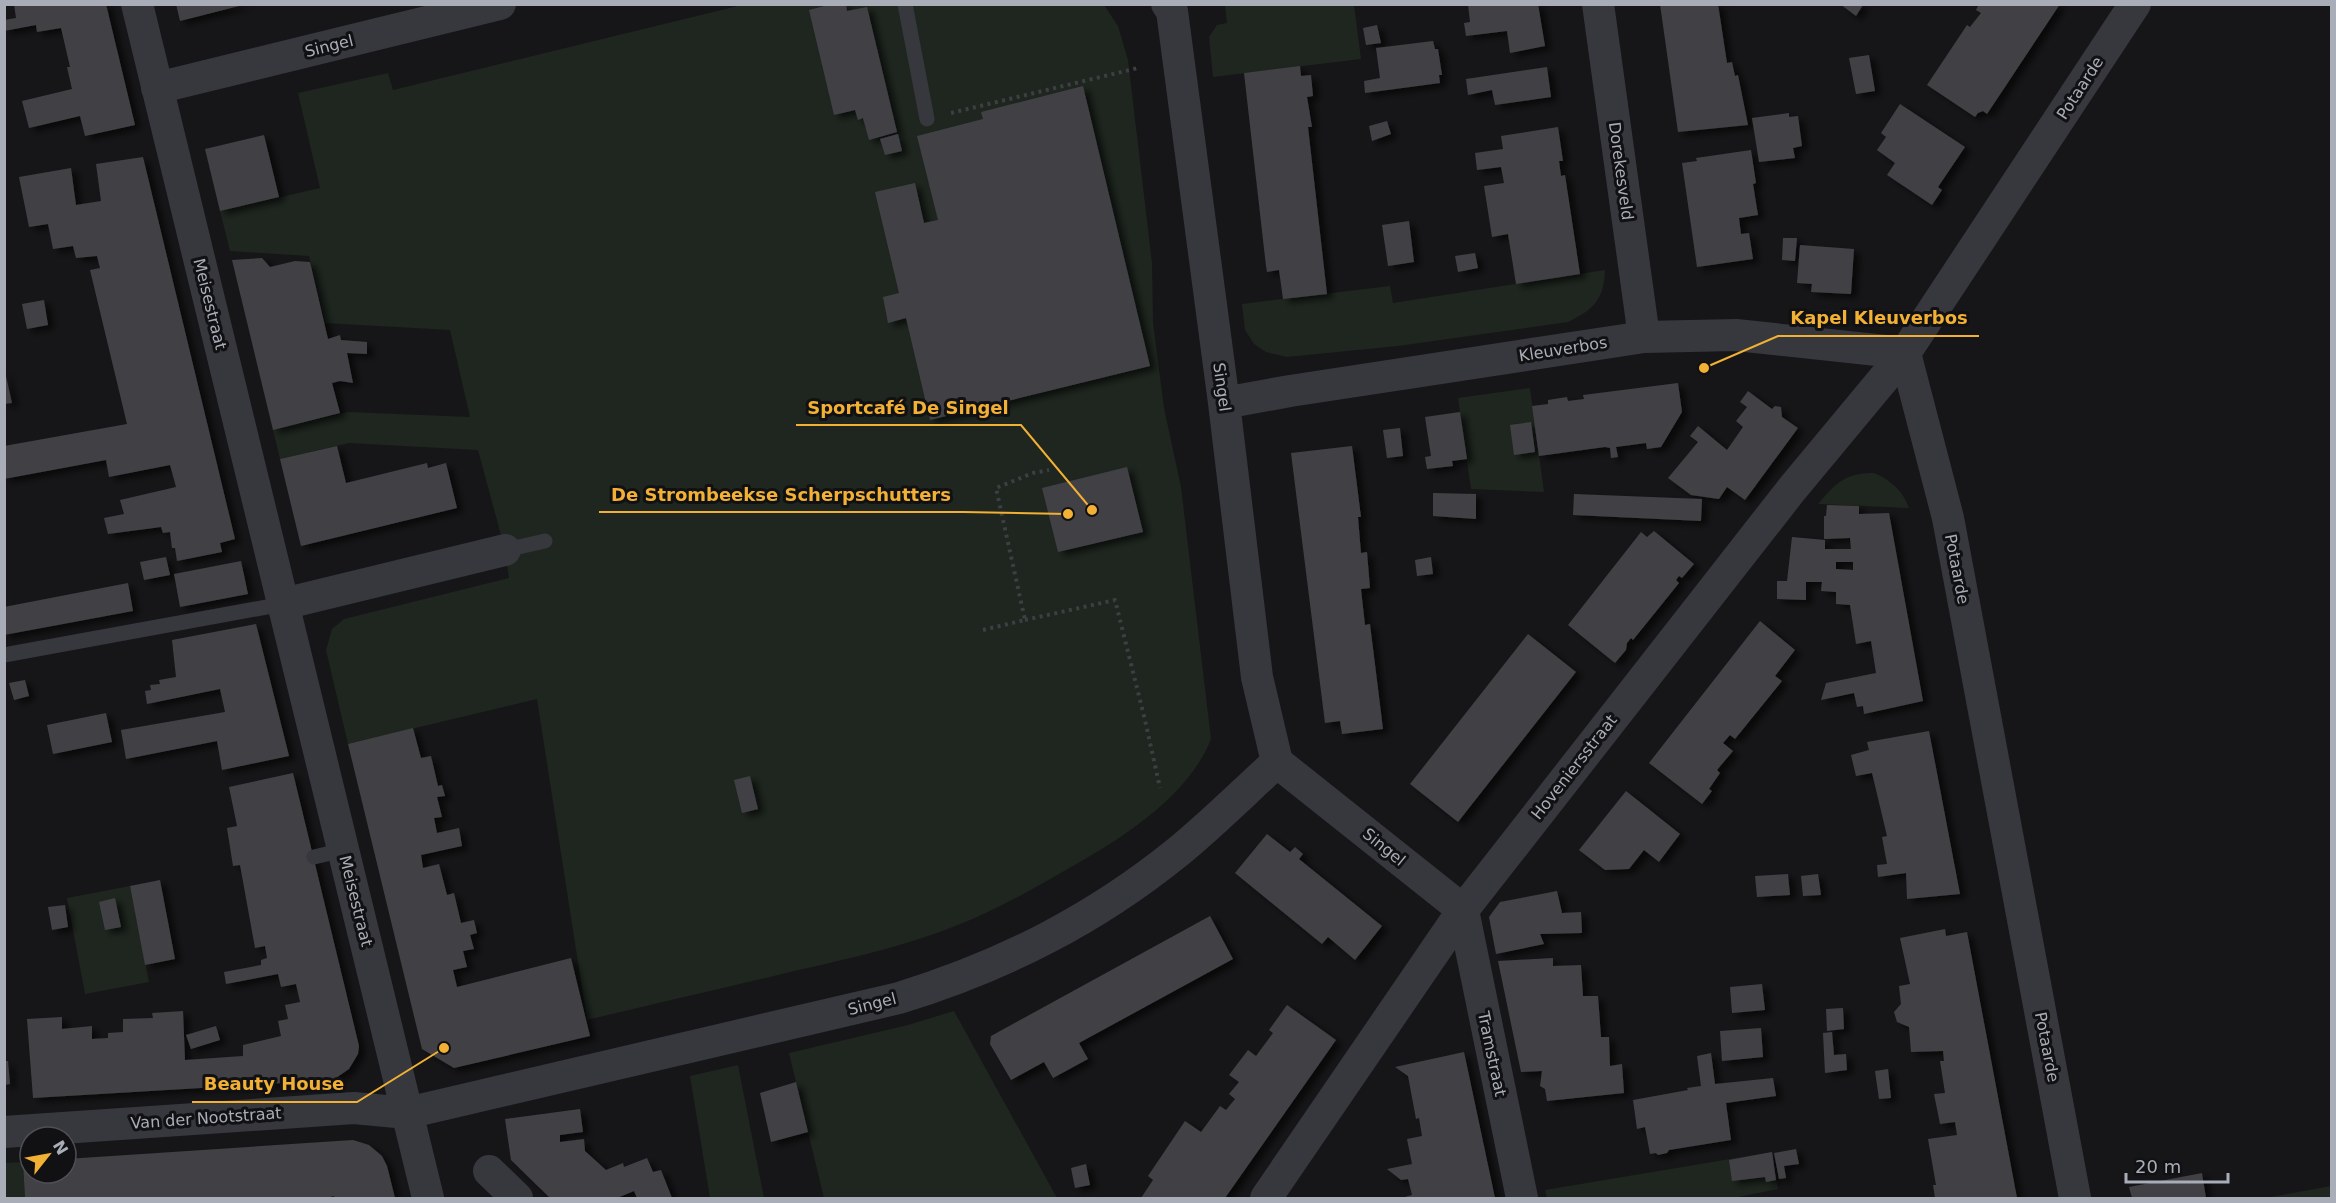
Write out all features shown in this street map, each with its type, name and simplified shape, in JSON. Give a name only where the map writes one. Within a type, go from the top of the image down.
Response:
[{"type":"street","name":"Meisestraat","points":[[137,4],[428,1198]]},
{"type":"street","name":"Singel","points":[[157,88],[500,4]]},
{"type":"street","name":"Dorekesveld","points":[[1598,4],[1644,337]]},
{"type":"street","name":"Potaarde","points":[[2075,1198],[1948,518],[1905,353],[2135,4]]},
{"type":"street","name":"Singel","points":[[1170,7],[1224,403],[1257,677],[1263,711],[1277,762],[1463,910]]},
{"type":"street","name":"Kleuverbos","points":[[1224,403],[1644,337],[1736,335],[1905,353]]},
{"type":"street","name":"Hoveniersstraat","points":[[1266,1198],[1463,910],[1792,489],[1905,353]]},
{"type":"street","points":[[284,604],[505,550]]},
{"type":"street","name":"Singel","points":[[407,1113],[489,1096],[899,998],[983,969],[1024,952],[1062,932],[1142,880],[1194,838],[1277,762]]},
{"type":"street","name":"Tramstraat","points":[[1463,910],[1522,1198]]},
{"type":"street","name":"Van der Nootstraat","points":[[4,1132],[354,1108],[407,1113]]},
{"type":"street","points":[[489,1171],[517,1198]]},
{"type":"lane","points":[[905,4],[927,119]]},
{"type":"lane","points":[[505,550],[545,541]]},
{"type":"lane","points":[[4,655],[284,604]]},
{"type":"lane","points":[[314,857],[343,850]]},
{"type":"path","points":[[927,119],[1138,68]]},
{"type":"path","points":[[1025,620],[996,488],[1033,473],[1049,470]]},
{"type":"path","points":[[983,630],[1115,600],[1160,788]]},
{"type":"shaded area","points":[[742,5],[1104,5],[1118,26],[1128,60],[1152,263],[1153,323],[1164,408],[1181,487],[1211,739],[1202,758],[1175,793],[1140,823],[1048,881],[971,920],[877,951],[587,1020],[537,699],[348,744],[326,650],[332,629],[344,619],[509,578],[505,550],[478,450],[349,443],[280,459],[273,430],[348,412],[470,417],[450,330],[325,323],[309,256],[230,251],[220,211],[320,188],[298,93],[388,73],[393,90]]},
{"type":"shaded area","points":[[1225,5],[1354,5],[1361,59],[1213,77],[1209,37],[1217,25],[1227,23]]},
{"type":"shaded area","points":[[1605,270],[1602,289],[1596,303],[1568,322],[1398,346],[1287,357],[1266,352],[1254,344],[1245,330],[1242,304],[1390,286],[1393,303]]},
{"type":"shaded area","points":[[1530,388],[1544,492],[1471,489],[1458,398]]},
{"type":"shaded area","points":[[1874,473],[1896,487],[1909,508],[1818,504],[1830,490],[1848,477]]},
{"type":"shaded area","points":[[130,886],[149,982],[85,994],[67,898]]},
{"type":"shaded area","points":[[954,1011],[1057,1198],[824,1198],[789,1053],[908,1025]]},
{"type":"shaded area","points":[[738,1065],[764,1198],[710,1198],[690,1076]]},
{"type":"shaded area","points":[[1772,1152],[1778,1189],[1733,1198],[1547,1198],[1545,1190]]},
{"type":"shaded area","points":[[18,1162],[18,1185],[24,1185],[25,1198],[5,1198],[5,1163]]},
{"type":"shaded area","points":[[2331,1186],[2331,1198],[2271,1198],[2271,1197]]},
{"type":"building","points":[[14,4],[106,4],[135,125],[85,136],[80,116],[29,128],[22,101],[72,89],[67,67],[70,67],[61,28],[37,32],[36,25],[4,31],[4,20],[16,18]]},
{"type":"building","points":[[176,4],[243,4],[243,5],[180,21]]},
{"type":"building","points":[[832,4],[846,4],[847,11],[867,7],[897,132],[869,140],[863,118],[858,120],[855,110],[834,115],[809,10]]},
{"type":"building","points":[[1468,4],[1538,4],[1545,46],[1510,53],[1507,31],[1466,36],[1464,23],[1470,22]]},
{"type":"building","points":[[1660,4],[1718,4],[1727,63],[1732,62],[1735,76],[1738,75],[1748,125],[1678,132]]},
{"type":"building","points":[[1840,4],[1862,4],[1863,5],[1856,16]]},
{"type":"building","points":[[1979,4],[2060,4],[1987,114],[1983,111],[1975,117],[1927,85],[1967,25],[1970,27],[1981,13],[1976,10]]},
{"type":"building","points":[[1377,25],[1381,43],[1366,45],[1363,28]]},
{"type":"building","points":[[1433,41],[1435,49],[1438,49],[1442,75],[1439,75],[1440,83],[1365,93],[1364,81],[1380,78],[1376,48]]},
{"type":"building","points":[[1869,55],[1875,91],[1856,94],[1849,58]]},
{"type":"building","points":[[1300,66],[1301,76],[1311,75],[1313,96],[1307,97],[1312,127],[1308,127],[1327,294],[1283,299],[1279,270],[1267,272],[1244,73]]},
{"type":"building","points":[[1547,67],[1551,97],[1495,105],[1492,90],[1468,95],[1466,79]]},
{"type":"building","points":[[1083,86],[1150,366],[930,420],[906,318],[888,323],[883,297],[899,293],[875,192],[915,183],[924,223],[938,220],[917,136],[983,119],[981,112]]},
{"type":"building","points":[[1900,104],[1965,147],[1938,187],[1942,190],[1932,205],[1887,175],[1895,163],[1877,150],[1886,137],[1881,133]]},
{"type":"building","points":[[1789,113],[1789,117],[1798,116],[1802,146],[1793,148],[1795,158],[1759,162],[1752,118]]},
{"type":"building","points":[[1387,121],[1391,134],[1372,141],[1369,126]]},
{"type":"building","points":[[1558,127],[1563,161],[1559,161],[1561,176],[1565,175],[1580,274],[1516,284],[1508,234],[1492,237],[1484,186],[1504,183],[1501,167],[1477,170],[1475,153],[1503,149],[1501,136]]},
{"type":"building","points":[[898,134],[902,151],[885,155],[880,139]]},
{"type":"building","points":[[264,135],[279,197],[220,211],[205,149]]},
{"type":"building","points":[[1751,150],[1758,215],[1739,218],[1741,234],[1749,233],[1753,259],[1697,267],[1682,163],[1697,161],[1696,158]]},
{"type":"building","points":[[143,157],[235,539],[220,543],[222,552],[177,561],[175,548],[172,548],[170,532],[163,533],[161,527],[108,534],[104,518],[124,514],[120,500],[176,487],[170,465],[109,477],[106,460],[4,479],[4,446],[127,424],[90,270],[100,268],[97,256],[76,258],[73,246],[53,249],[48,224],[29,227],[19,177],[71,168],[76,205],[101,201],[96,164]]},
{"type":"building","points":[[1409,221],[1414,262],[1388,266],[1382,225]]},
{"type":"building","points":[[1783,238],[1797,238],[1795,261],[1782,260]]},
{"type":"building","points":[[1800,245],[1854,249],[1851,294],[1811,292],[1812,284],[1797,283]]},
{"type":"building","points":[[1475,253],[1478,268],[1458,272],[1455,256]]},
{"type":"building","points":[[262,258],[270,267],[295,261],[310,262],[328,339],[340,335],[341,340],[367,342],[367,354],[347,353],[353,383],[340,381],[332,383],[340,413],[273,430],[232,260]]},
{"type":"building","points":[[44,300],[48,325],[27,329],[22,304]]},
{"type":"building","points":[[4,367],[12,403],[4,404]]},
{"type":"building","points":[[1678,383],[1682,412],[1661,447],[1647,449],[1646,443],[1616,447],[1618,457],[1611,458],[1610,448],[1605,447],[1539,456],[1532,406],[1548,404],[1548,400],[1567,397],[1568,401],[1584,399],[1583,395]]},
{"type":"building","points":[[1748,391],[1772,409],[1775,406],[1781,407],[1782,417],[1798,428],[1745,500],[1727,487],[1719,499],[1691,495],[1668,478],[1698,442],[1690,436],[1698,426],[1727,450],[1743,427],[1736,421],[1747,407],[1740,402]]},
{"type":"building","points":[[1460,412],[1467,459],[1452,461],[1453,466],[1427,469],[1425,457],[1431,456],[1425,417]]},
{"type":"building","points":[[1531,422],[1535,452],[1514,455],[1510,425]]},
{"type":"building","points":[[1400,428],[1403,456],[1387,458],[1383,430]]},
{"type":"building","points":[[337,446],[346,483],[427,463],[428,468],[446,463],[457,508],[301,546],[280,459]]},
{"type":"building","points":[[1352,446],[1361,517],[1358,517],[1361,553],[1367,552],[1370,588],[1361,589],[1365,625],[1370,624],[1383,729],[1342,734],[1340,721],[1325,723],[1291,453]]},
{"type":"building","points":[[1127,467],[1143,532],[1058,552],[1042,488]]},
{"type":"building","points":[[1433,493],[1476,494],[1476,519],[1433,516]]},
{"type":"building","points":[[1574,494],[1702,499],[1701,521],[1573,515]]},
{"type":"building","points":[[1827,505],[1859,506],[1859,514],[1889,513],[1923,701],[1864,714],[1863,706],[1857,707],[1854,693],[1821,700],[1826,683],[1876,673],[1871,641],[1856,644],[1850,605],[1836,604],[1836,592],[1821,591],[1822,582],[1806,582],[1806,600],[1777,599],[1777,581],[1787,581],[1792,537],[1825,540],[1825,549],[1851,549],[1850,538],[1824,539],[1824,516],[1826,516]],"holes":[[[1836,562],[1853,562],[1853,570],[1836,569]]]},
{"type":"building","points":[[1654,531],[1694,564],[1682,578],[1679,576],[1676,580],[1679,583],[1633,640],[1631,638],[1627,643],[1626,650],[1615,663],[1568,625],[1641,532],[1647,537]]},
{"type":"building","points":[[166,557],[170,575],[144,580],[140,562]]},
{"type":"building","points":[[1431,557],[1433,574],[1417,576],[1415,560]]},
{"type":"building","points":[[241,561],[248,594],[180,607],[174,574]]},
{"type":"building","points":[[128,583],[133,611],[4,635],[4,607]]},
{"type":"building","points":[[1760,621],[1795,650],[1775,676],[1782,681],[1735,739],[1730,735],[1723,743],[1733,751],[1717,770],[1720,773],[1709,789],[1712,791],[1702,804],[1649,763]]},
{"type":"building","points":[[256,624],[289,756],[222,770],[217,741],[126,759],[121,730],[225,712],[220,689],[147,704],[145,691],[151,690],[150,685],[160,684],[159,680],[176,677],[172,640]]},
{"type":"building","points":[[1528,634],[1576,672],[1458,822],[1410,784]]},
{"type":"building","points":[[25,680],[29,696],[14,700],[9,683]]},
{"type":"building","points":[[106,713],[112,742],[53,754],[47,725]]},
{"type":"building","points":[[413,728],[421,758],[431,756],[438,786],[442,785],[445,796],[437,797],[442,817],[434,818],[437,833],[459,828],[462,846],[421,855],[423,868],[439,864],[447,895],[454,893],[461,923],[474,920],[477,933],[470,935],[474,949],[463,951],[467,967],[453,970],[457,987],[571,958],[590,1036],[454,1068],[422,1049],[348,744]]},
{"type":"building","points":[[1929,731],[1960,894],[1907,899],[1906,873],[1878,877],[1877,865],[1887,864],[1882,837],[1887,836],[1872,773],[1856,776],[1851,755],[1869,750],[1867,742]]},
{"type":"building","points":[[293,773],[359,1046],[358,1054],[349,1069],[333,1080],[33,1098],[27,1019],[62,1017],[62,1029],[92,1026],[92,1039],[108,1038],[108,1033],[123,1032],[123,1019],[153,1018],[152,1013],[183,1011],[185,1060],[243,1056],[243,1045],[281,1036],[278,1021],[288,1019],[285,1005],[300,1002],[296,984],[281,987],[278,974],[226,984],[224,972],[261,965],[261,960],[267,958],[265,946],[255,948],[240,865],[233,866],[227,828],[237,826],[229,787]]},
{"type":"building","points":[[750,776],[758,809],[742,813],[734,780]]},
{"type":"building","points":[[1626,791],[1680,834],[1659,862],[1644,850],[1629,869],[1605,870],[1579,850]]},
{"type":"building","points":[[1267,834],[1290,852],[1295,847],[1303,854],[1299,859],[1382,926],[1355,960],[1328,937],[1322,944],[1235,873]]},
{"type":"building","points":[[1788,874],[1790,895],[1757,897],[1755,876]]},
{"type":"building","points":[[1818,874],[1821,895],[1803,896],[1801,876]]},
{"type":"building","points":[[160,880],[175,959],[145,965],[130,886]]},
{"type":"building","points":[[1557,891],[1562,913],[1581,912],[1582,933],[1540,934],[1544,944],[1496,954],[1489,917],[1500,902]]},
{"type":"building","points":[[115,898],[121,927],[105,930],[99,902]]},
{"type":"building","points":[[65,905],[68,927],[52,930],[48,907]]},
{"type":"building","points":[[1210,916],[1233,959],[1079,1043],[1088,1059],[1053,1078],[1044,1062],[1011,1080],[990,1044],[991,1036]]},
{"type":"building","points":[[1945,929],[1946,936],[1967,932],[2017,1198],[1935,1198],[1933,1185],[1936,1185],[1928,1139],[1957,1135],[1955,1122],[1940,1124],[1934,1094],[1945,1093],[1940,1061],[1944,1061],[1943,1051],[1911,1052],[1909,1027],[1897,1022],[1894,1012],[1901,1004],[1899,986],[1910,984],[1900,938]]},
{"type":"building","points":[[1553,958],[1553,966],[1581,965],[1583,996],[1598,996],[1601,1037],[1609,1037],[1610,1066],[1622,1064],[1624,1093],[1547,1101],[1545,1089],[1540,1086],[1542,1071],[1521,1072],[1498,961]]},
{"type":"building","points":[[1762,984],[1765,1010],[1732,1013],[1730,987]]},
{"type":"building","points":[[1287,1005],[1336,1040],[1225,1198],[1141,1198],[1153,1180],[1148,1176],[1185,1121],[1201,1132],[1220,1106],[1226,1110],[1235,1099],[1229,1094],[1239,1082],[1229,1075],[1248,1050],[1256,1056],[1273,1033],[1269,1030]]},
{"type":"building","points":[[1843,1008],[1844,1029],[1827,1031],[1826,1009]]},
{"type":"building","points":[[216,1026],[220,1040],[191,1049],[186,1035]]},
{"type":"building","points":[[1761,1028],[1763,1057],[1722,1061],[1720,1031]]},
{"type":"building","points":[[1832,1032],[1834,1055],[1846,1054],[1847,1070],[1825,1073],[1823,1033]]},
{"type":"building","points":[[1464,1052],[1495,1198],[1401,1198],[1412,1195],[1408,1179],[1401,1180],[1387,1169],[1412,1164],[1407,1139],[1422,1136],[1419,1118],[1416,1119],[1408,1076],[1395,1067]]},
{"type":"building","points":[[1711,1053],[1715,1084],[1773,1078],[1776,1096],[1726,1103],[1731,1140],[1669,1150],[1667,1153],[1658,1155],[1650,1154],[1645,1127],[1637,1129],[1633,1100],[1701,1086],[1697,1056]]},
{"type":"building","points":[[4,1061],[8,1061],[10,1084],[4,1085]]},
{"type":"building","points":[[1888,1069],[1891,1098],[1879,1099],[1875,1071]]},
{"type":"building","points":[[796,1082],[808,1132],[771,1142],[760,1093]]},
{"type":"building","points":[[580,1109],[583,1132],[560,1135],[560,1142],[584,1139],[585,1151],[606,1170],[623,1163],[624,1167],[647,1158],[653,1172],[661,1170],[672,1198],[637,1198],[634,1191],[617,1198],[550,1198],[511,1160],[505,1119]]},
{"type":"building","points":[[353,1140],[369,1145],[382,1156],[387,1166],[395,1198],[334,1198],[334,1196],[326,1198],[25,1198],[24,1185],[78,1185],[78,1158]]},
{"type":"building","points":[[1796,1149],[1799,1164],[1784,1166],[1786,1178],[1779,1179],[1774,1153]]},
{"type":"building","points":[[1772,1152],[1776,1180],[1766,1182],[1765,1177],[1732,1181],[1729,1160]]},
{"type":"building","points":[[1086,1164],[1090,1185],[1075,1188],[1071,1168]]},
{"type":"building","points":[[2202,1173],[2206,1198],[2132,1198],[2129,1187]]},
{"type":"place","name":"Kapel Kleuverbos","points":[[1704,368]]},
{"type":"place","name":"Sportcafé De Singel","points":[[1092,510]]},
{"type":"place","name":"De Strombeekse Scherpschutters","points":[[1068,514]]},
{"type":"place","name":"Beauty House","points":[[444,1048]]}]
